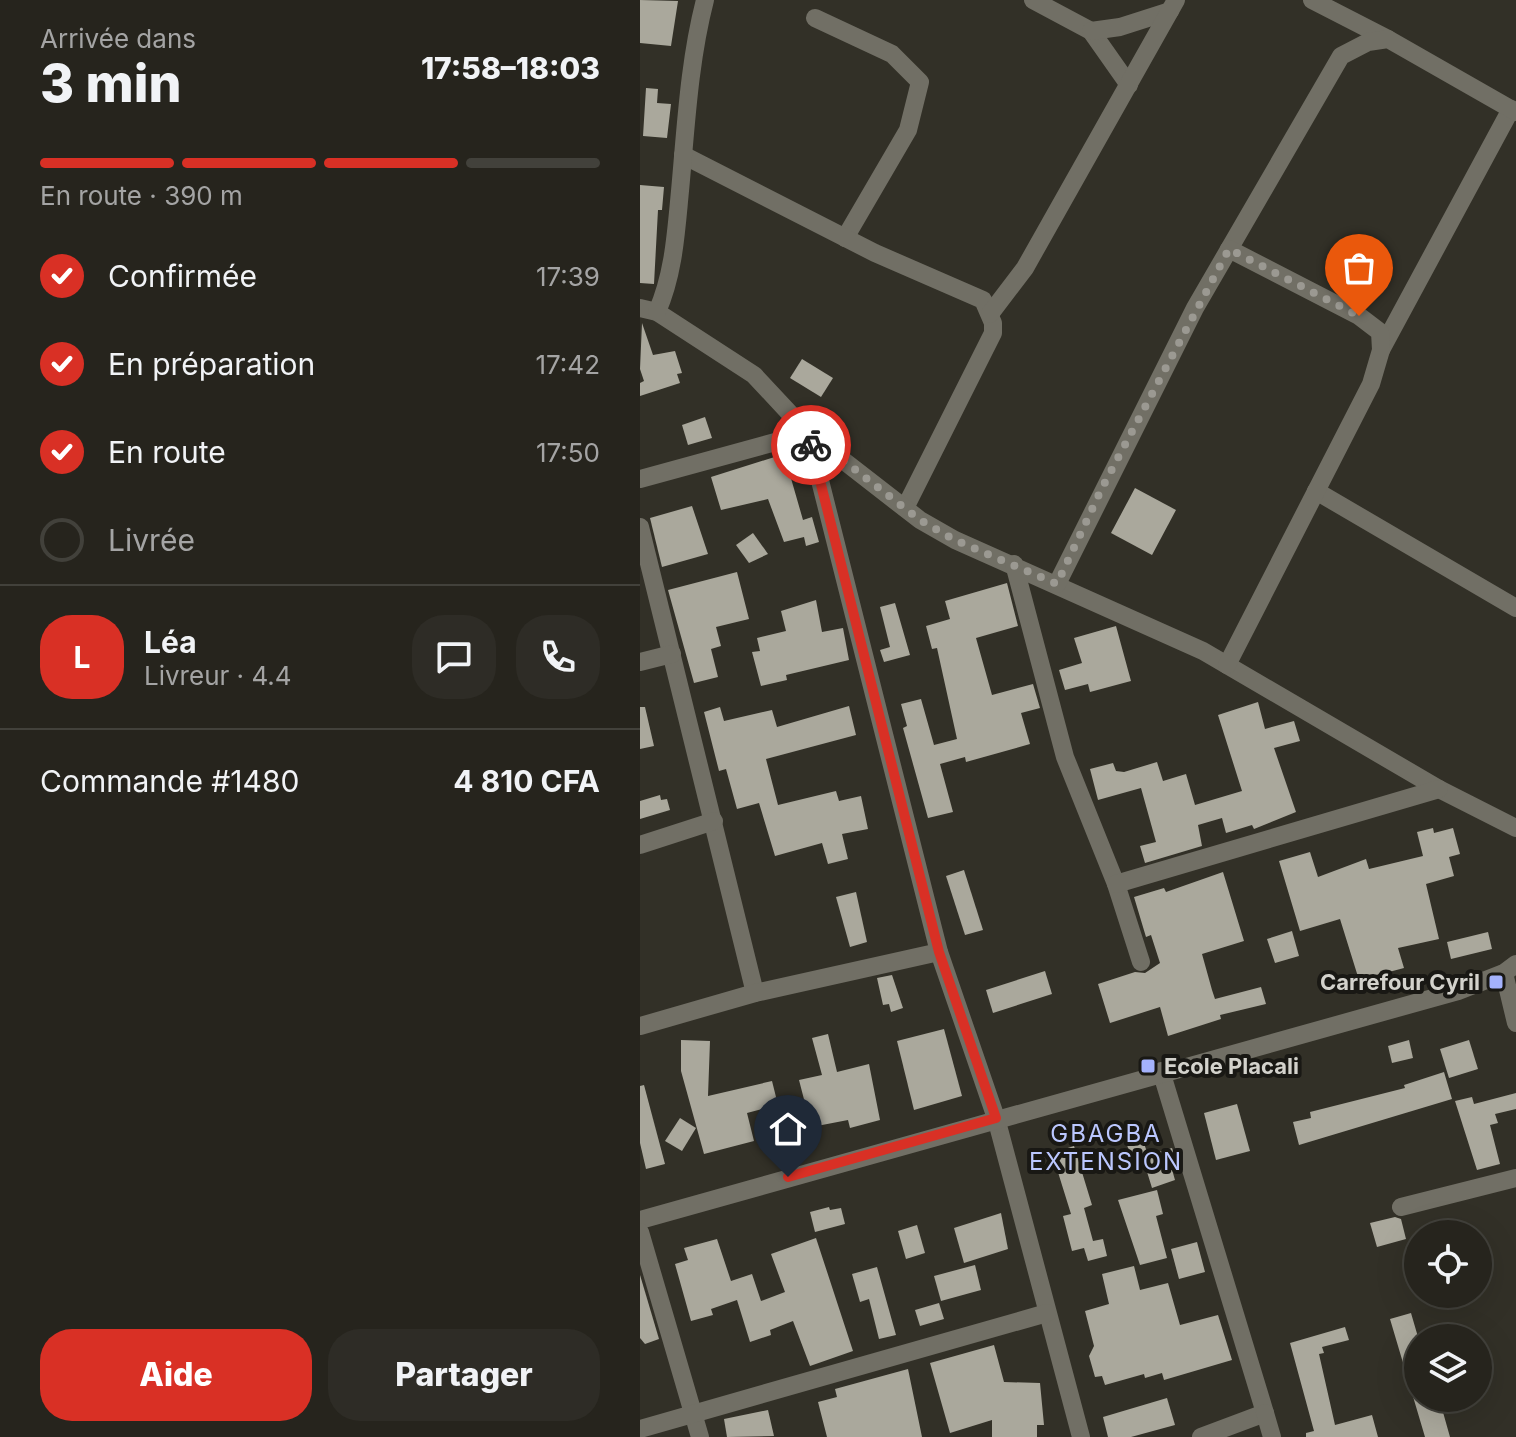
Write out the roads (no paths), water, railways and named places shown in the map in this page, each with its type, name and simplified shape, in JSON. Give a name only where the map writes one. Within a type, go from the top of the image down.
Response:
[{"type":"street","points":[[705,0],[694,44],[668,287],[648,310],[754,375],[808,433],[905,508],[955,540],[1014,564],[1227,665],[1439,789],[1516,828]]},
{"type":"street","points":[[1033,0],[1091,31],[1129,85]]},
{"type":"street","points":[[1227,665],[1371,384],[1381,350],[1514,110],[1312,0]]},
{"type":"street","points":[[1091,31],[1120,27],[1173,5]]},
{"type":"street","points":[[990,314],[1025,268],[1173,5]]},
{"type":"street","points":[[815,18],[892,54],[920,82],[908,130],[845,238]]},
{"type":"street","points":[[1057,584],[1102,488],[1229,249],[1341,56],[1368,42],[1388,39]]},
{"type":"street","points":[[683,155],[845,238],[983,300],[990,314],[993,333],[905,508]]},
{"type":"street","points":[[1229,249],[1359,316],[1380,332],[1381,350]]},
{"type":"street","points":[[640,479],[808,433]]},
{"type":"street","points":[[808,433],[939,952],[996,1118],[1081,1437]]},
{"type":"street","points":[[1316,491],[1516,608]]},
{"type":"street","points":[[640,527],[755,993]]},
{"type":"street","points":[[1014,564],[1065,757],[1116,884],[1141,962]]},
{"type":"street","points":[[640,662],[672,654]]},
{"type":"street","points":[[1116,884],[1439,789]]},
{"type":"street","points":[[640,845],[714,821]]},
{"type":"street","points":[[640,1026],[755,993],[939,952]]},
{"type":"street","points":[[640,1220],[1161,1071],[1458,991],[1510,968],[1516,1023]]},
{"type":"street","points":[[1161,1071],[1272,1437]]},
{"type":"street","points":[[1401,1207],[1516,1178]]},
{"type":"street","points":[[640,1232],[700,1437]]},
{"type":"street","points":[[640,1429],[1047,1313]]},
{"type":"street","points":[[1201,1437],[1265,1413]]},
{"type":"place","name":"Carrefour Cyril","points":[[1496,982]]},
{"type":"place","name":"Ecole Placali","points":[[1148,1066]]},
{"type":"district","name":"GBAGBA EXTENSION","points":[[1106,1148]]}]
